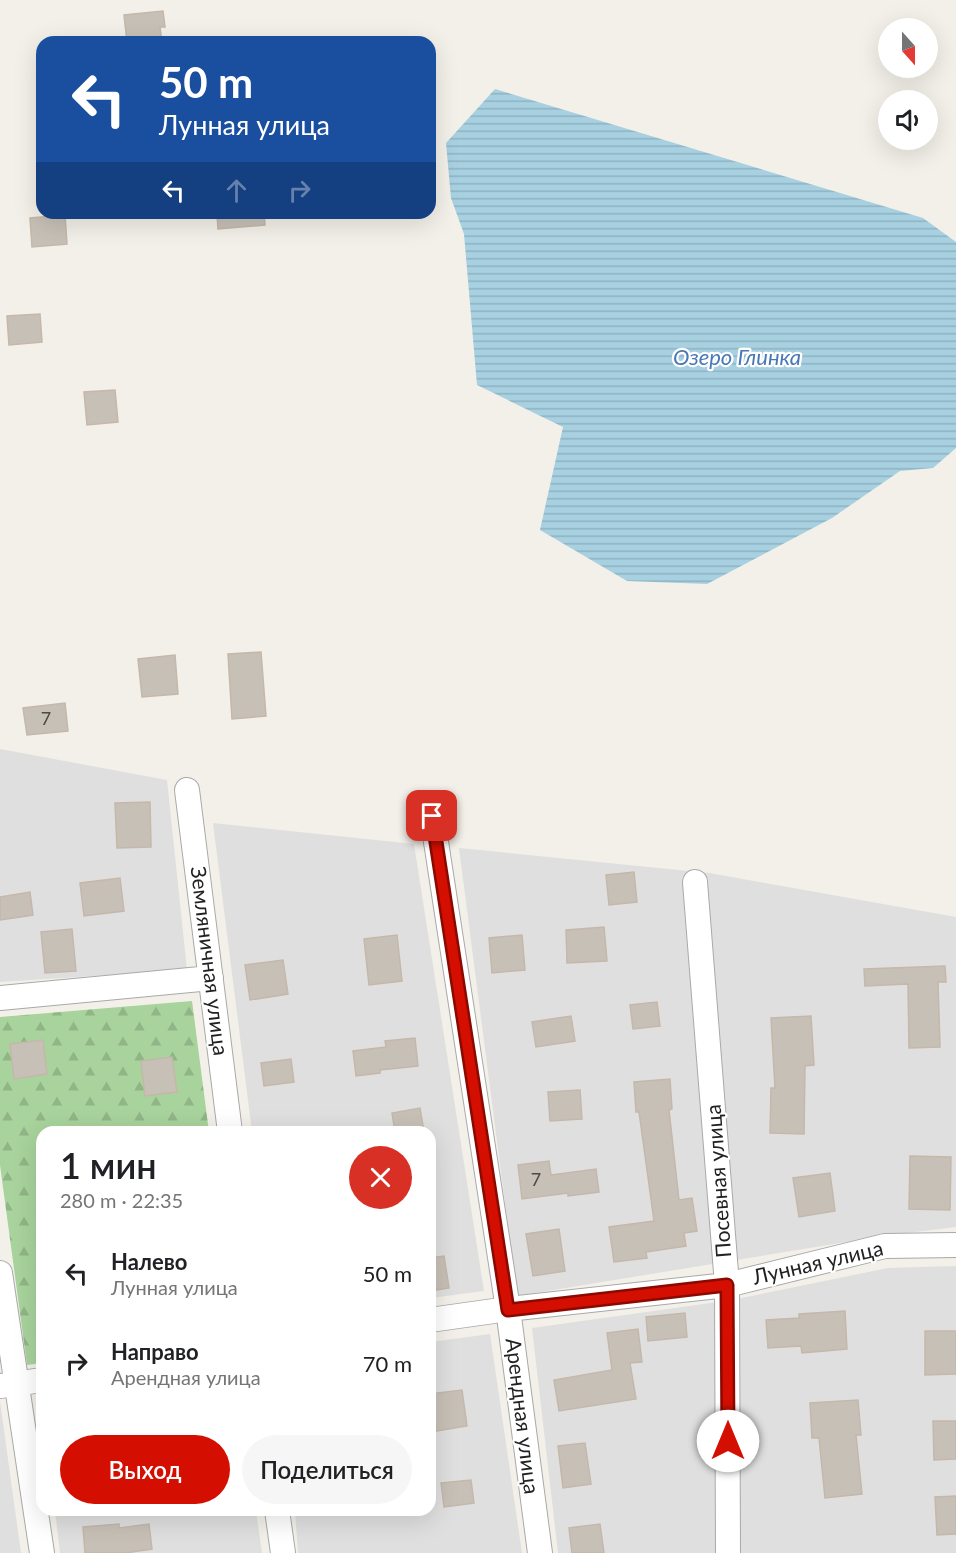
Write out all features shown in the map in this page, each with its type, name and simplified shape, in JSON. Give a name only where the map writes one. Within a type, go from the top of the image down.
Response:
[{"type":"street","name":"Земляничная улица","points":[[187,790],[229,1126]]},
{"type":"street","name":"Арендная улица","points":[[432,816],[508,1310],[540,1553]]},
{"type":"street","name":"Посевная улица","points":[[695,882],[727,1285],[728,1553]]},
{"type":"street","points":[[0,998],[211,978]]},
{"type":"street","name":"Лунная улица","points":[[436,1319],[727,1285],[885,1246],[956,1245]]},
{"type":"street","points":[[0,1273],[9,1385],[42,1553]]},
{"type":"street","points":[[9,1385],[36,1381]]},
{"type":"street","points":[[278,1516],[283,1553]]},
{"type":"shaded area","points":[[0,749],[167,780],[187,970],[0,982]]},
{"type":"shaded area","points":[[213,823],[414,844],[484,1291],[436,1297],[436,1126],[251,1126]]},
{"type":"shaded area","points":[[459,848],[709,873],[956,917],[956,1227],[883,1236],[517,1296]]},
{"type":"shaded area","points":[[956,1266],[956,1553],[558,1553],[532,1328],[732,1300],[888,1268]]},
{"type":"shaded area","points":[[490,1334],[522,1553],[298,1553],[295,1516],[436,1516],[436,1341]]},
{"type":"shaded area","points":[[0,1401],[21,1553],[0,1553]]},
{"type":"shaded area","points":[[56,1516],[257,1516],[262,1553],[60,1553]]},
{"type":"green space","points":[[192,1001],[208,1126],[36,1126],[36,1364],[27,1365],[0,1165],[0,1017]]},
{"type":"water","name":"Озеро Глинка","points":[[495,89],[923,218],[956,242],[956,448],[933,468],[900,471],[832,518],[707,584],[627,581],[540,530],[563,427],[477,385],[464,234],[451,198],[446,143]]},
{"type":"building","points":[[163,11],[165,27],[160,27],[161,36],[126,36],[124,15]]},
{"type":"building","points":[[30,218],[65,219],[67,244],[32,247]]},
{"type":"building","points":[[217,219],[264,219],[265,225],[218,229]]},
{"type":"building","points":[[40,314],[42,342],[9,345],[7,316]]},
{"type":"building","points":[[115,390],[118,422],[87,425],[84,392]]},
{"type":"building","points":[[261,652],[266,716],[232,719],[228,654]]},
{"type":"building","points":[[175,655],[178,694],[142,697],[138,659]]},
{"type":"building","points":[[65,703],[68,731],[27,735],[23,708]]},
{"type":"building","points":[[150,802],[151,847],[117,848],[115,803]]},
{"type":"building","points":[[634,872],[637,902],[609,905],[606,875]]},
{"type":"building","points":[[120,878],[124,911],[84,916],[80,883]]},
{"type":"building","points":[[30,892],[33,915],[0,920],[0,897]]},
{"type":"building","points":[[604,927],[607,961],[567,963],[566,930]]},
{"type":"building","points":[[72,929],[76,971],[45,973],[41,932]]},
{"type":"building","points":[[397,935],[402,981],[369,985],[364,939]]},
{"type":"building","points":[[522,935],[525,970],[492,973],[489,938]]},
{"type":"building","points":[[283,960],[288,994],[250,1000],[245,965]]},
{"type":"building","points":[[945,966],[946,982],[938,982],[940,1047],[909,1048],[908,984],[865,986],[864,969]]},
{"type":"building","points":[[657,1002],[660,1026],[633,1029],[630,1005]]},
{"type":"building","points":[[571,1016],[575,1041],[536,1047],[532,1022]]},
{"type":"building","points":[[811,1016],[814,1065],[805,1066],[804,1134],[770,1133],[771,1088],[775,1088],[771,1018]]},
{"type":"building","points":[[415,1038],[418,1066],[380,1070],[380,1073],[356,1076],[353,1051],[386,1047],[385,1041]]},
{"type":"building","points":[[43,1040],[47,1074],[14,1079],[10,1044]]},
{"type":"building","points":[[172,1057],[177,1092],[145,1096],[141,1061]]},
{"type":"building","points":[[291,1059],[294,1082],[264,1086],[261,1063]]},
{"type":"building","points":[[670,1079],[672,1109],[669,1110],[679,1200],[692,1198],[697,1231],[684,1233],[686,1246],[646,1252],[647,1258],[614,1262],[609,1227],[654,1221],[639,1112],[636,1112],[634,1082]]},
{"type":"building","points":[[580,1090],[582,1119],[550,1121],[548,1092]]},
{"type":"building","points":[[420,1108],[423,1126],[394,1126],[392,1113]]},
{"type":"building","points":[[910,1156],[951,1157],[950,1210],[909,1209]]},
{"type":"building","points":[[549,1161],[551,1175],[596,1169],[599,1192],[568,1196],[568,1193],[522,1199],[518,1165]]},
{"type":"building","points":[[830,1173],[835,1211],[799,1217],[793,1178]]},
{"type":"building","points":[[559,1229],[565,1271],[533,1276],[526,1234]]},
{"type":"building","points":[[444,1256],[449,1288],[436,1290],[436,1257]]},
{"type":"building","points":[[845,1311],[847,1349],[802,1353],[801,1346],[768,1348],[766,1320],[799,1318],[799,1314]]},
{"type":"building","points":[[685,1313],[687,1337],[648,1341],[646,1317]]},
{"type":"building","points":[[638,1329],[642,1362],[630,1363],[636,1399],[559,1411],[554,1380],[612,1370],[607,1333]]},
{"type":"building","points":[[925,1331],[956,1331],[956,1374],[925,1375]]},
{"type":"building","points":[[462,1390],[467,1426],[436,1431],[436,1393]]},
{"type":"building","points":[[858,1400],[861,1435],[856,1435],[862,1494],[825,1498],[819,1438],[812,1438],[810,1403]]},
{"type":"building","points":[[933,1421],[956,1421],[956,1459],[934,1460]]},
{"type":"building","points":[[585,1443],[591,1484],[563,1488],[558,1446]]},
{"type":"building","points":[[471,1480],[474,1503],[444,1507],[441,1483]]},
{"type":"building","points":[[956,1496],[956,1534],[937,1535],[935,1497]]},
{"type":"building","points":[[119,1524],[119,1528],[149,1524],[152,1549],[125,1553],[85,1553],[83,1527]]},
{"type":"building","points":[[600,1524],[604,1553],[572,1553],[569,1528]]},
{"type":"route","points":[[432,816],[508,1310],[727,1285],[728,1441]]}]
